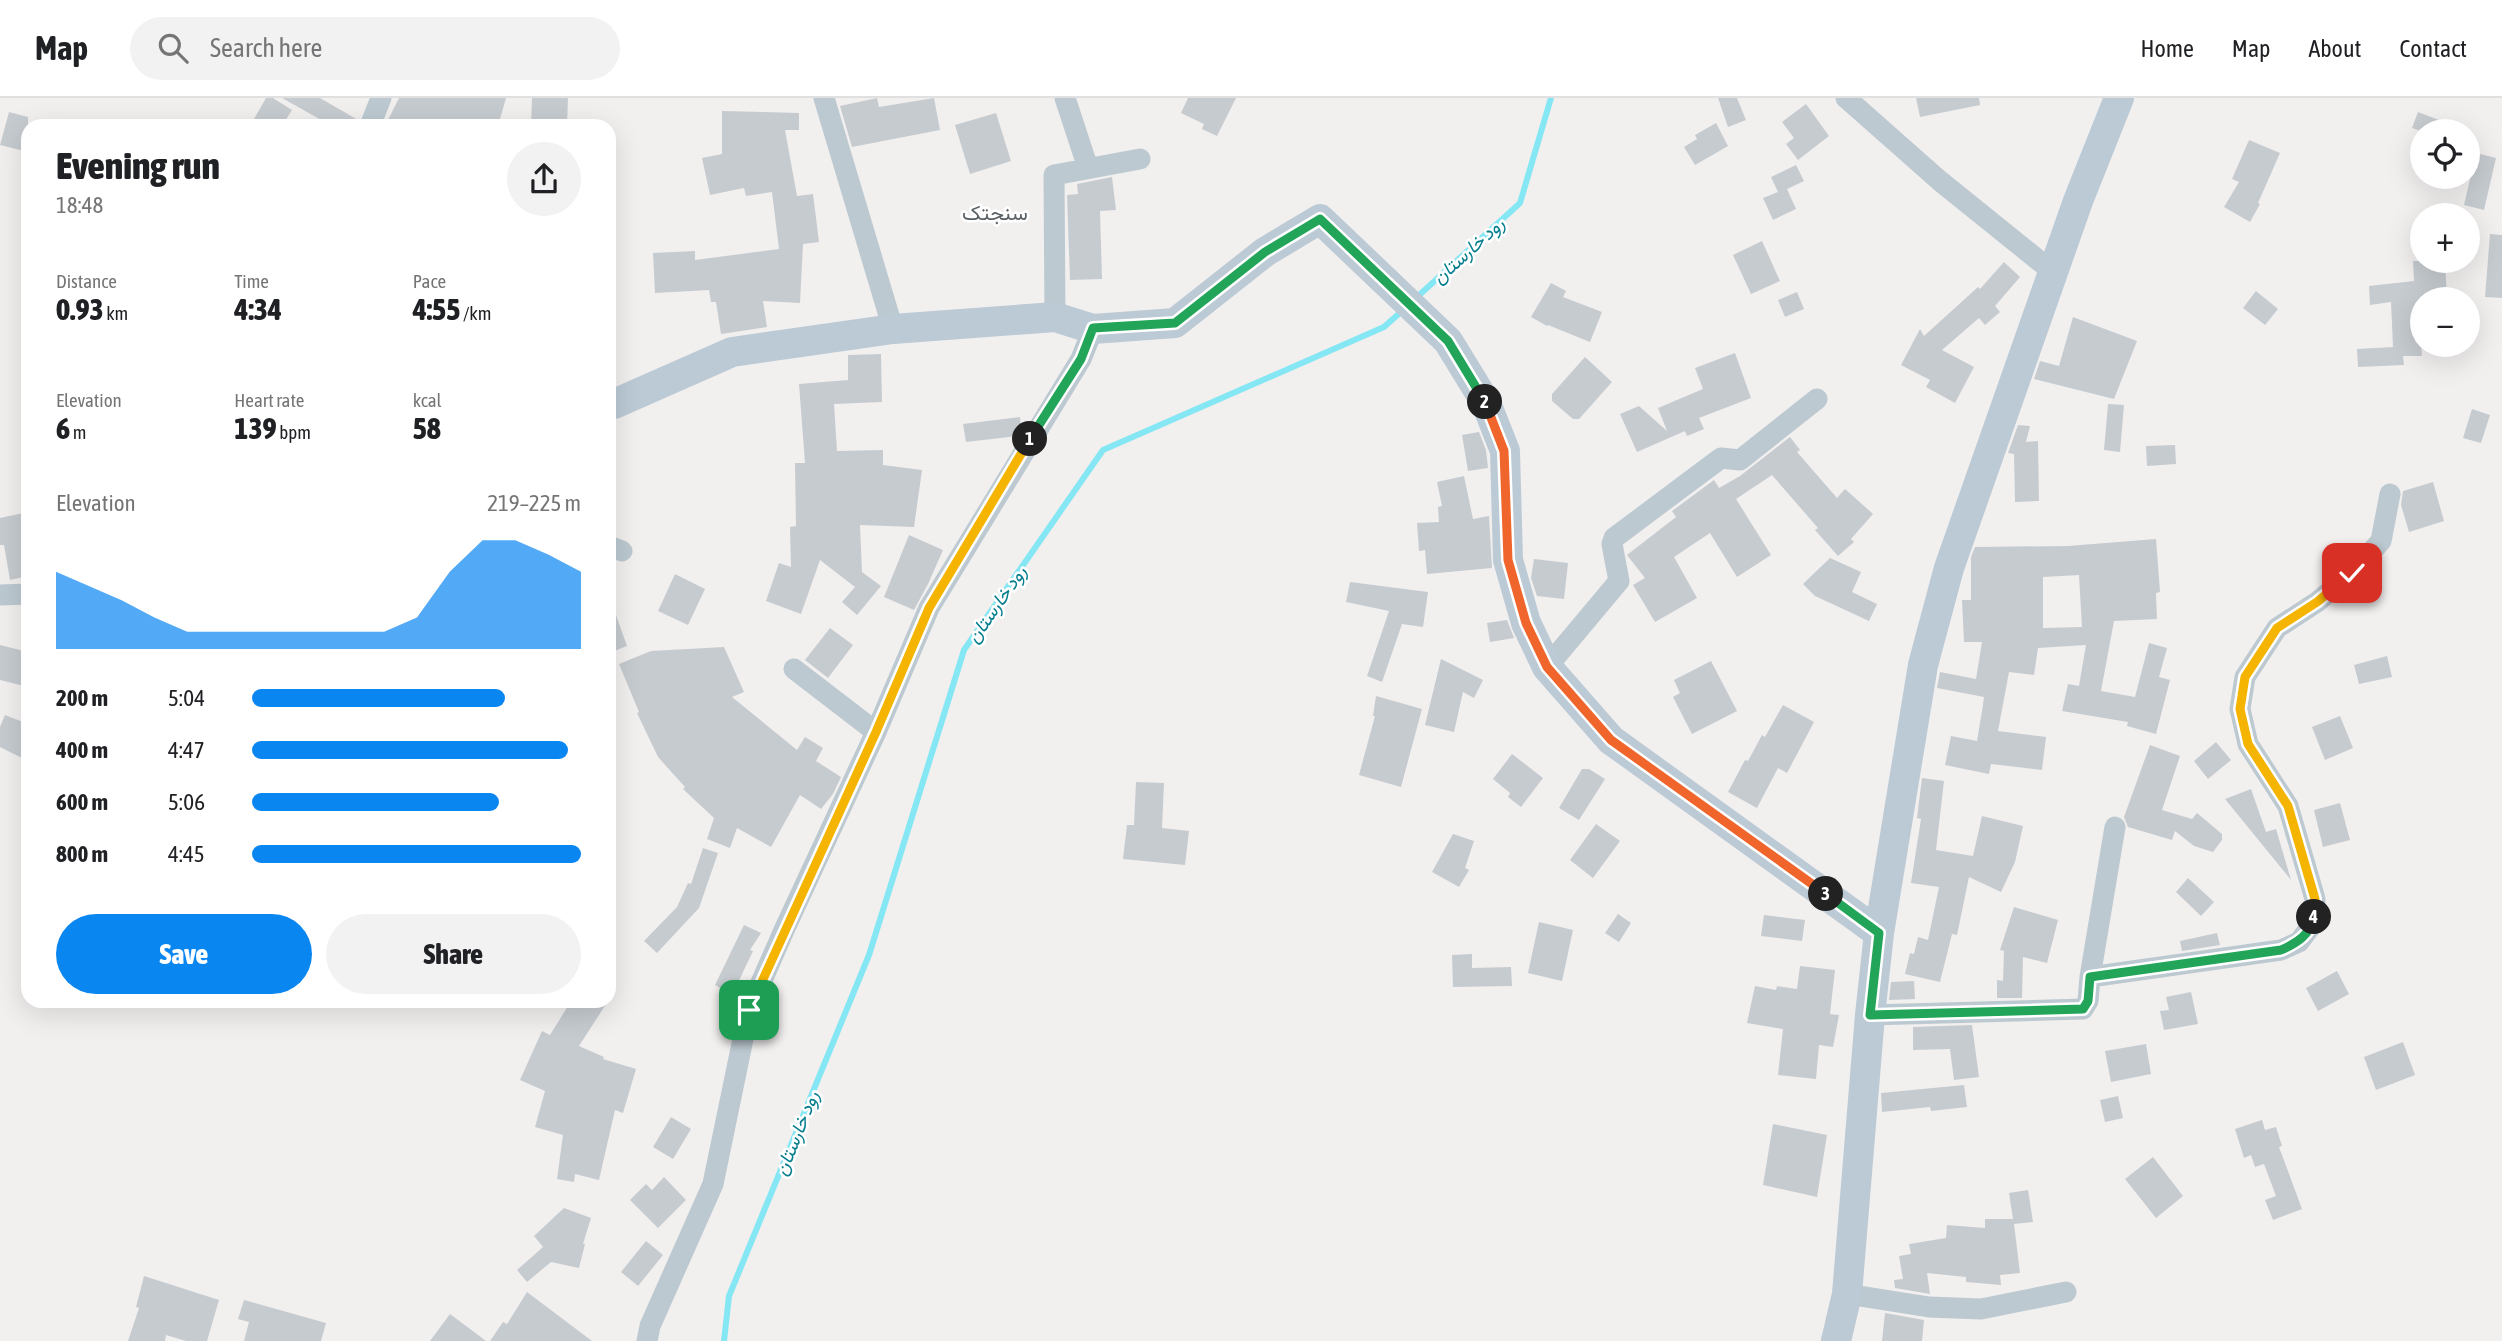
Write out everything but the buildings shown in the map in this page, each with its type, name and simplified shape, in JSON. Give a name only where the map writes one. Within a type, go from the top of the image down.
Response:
[{"type":"street","points":[[373,119],[381,98]]},
{"type":"street","points":[[824,98],[893,329]]},
{"type":"street","points":[[1065,98],[1088,167]]},
{"type":"street","points":[[1846,98],[1940,181],[2053,272]]},
{"type":"street","points":[[1836,1341],[1847,1294],[1879,933],[1923,664],[1950,568],[2078,201],[2119,98]]},
{"type":"street","points":[[1055,317],[1054,175],[1140,159]]},
{"type":"street","points":[[616,403],[732,352],[893,329],[1055,317],[1093,328],[1175,323],[1265,252],[1320,219],[1448,341],[1486,403],[1504,451],[1508,560],[1526,623],[1547,667],[1611,740],[1879,933]]},
{"type":"street","points":[[647,1341],[650,1326],[713,1184],[749,1010],[876,732],[929,608],[1081,359],[1093,328]]},
{"type":"street","points":[[1547,667],[1619,581],[1612,544],[1614,538],[1721,458],[1740,460],[1817,399]]},
{"type":"street","points":[[2090,977],[2281,950],[2300,942],[2314,922],[2315,899],[2288,806],[2248,744],[2240,709],[2245,677],[2277,628],[2317,602],[2352,573],[2381,541],[2390,494]]},
{"type":"street","points":[[0,595],[21,594]]},
{"type":"street","points":[[794,669],[876,732]]},
{"type":"street","points":[[1870,1015],[2083,1009],[2088,1001],[2115,827]]},
{"type":"street","points":[[1847,1294],[1929,1307],[1981,1308],[2066,1292]]},
{"type":"waterway","name":"رود خارستان","points":[[1416,298],[1520,203],[1551,98]]},
{"type":"waterway","name":"رود خارستان","points":[[724,1341],[729,1296],[869,955],[964,650],[1103,450],[1384,327],[1403,310]]},
{"type":"district","name":"سنجتک","points":[[995,213]]},
{"type":"route","points":[[749,1010],[876,732],[929,608],[1081,359],[1093,328],[1175,323],[1265,252],[1320,219],[1448,341],[1486,403],[1504,451],[1508,560],[1526,623],[1547,667],[1611,740],[1879,933],[1870,1015],[2073,1011],[2083,1009],[2088,1001],[2090,977],[2281,950],[2300,942],[2314,922],[2315,899],[2288,806],[2248,744],[2240,709],[2245,677],[2277,628],[2317,602],[2352,573]]}]
